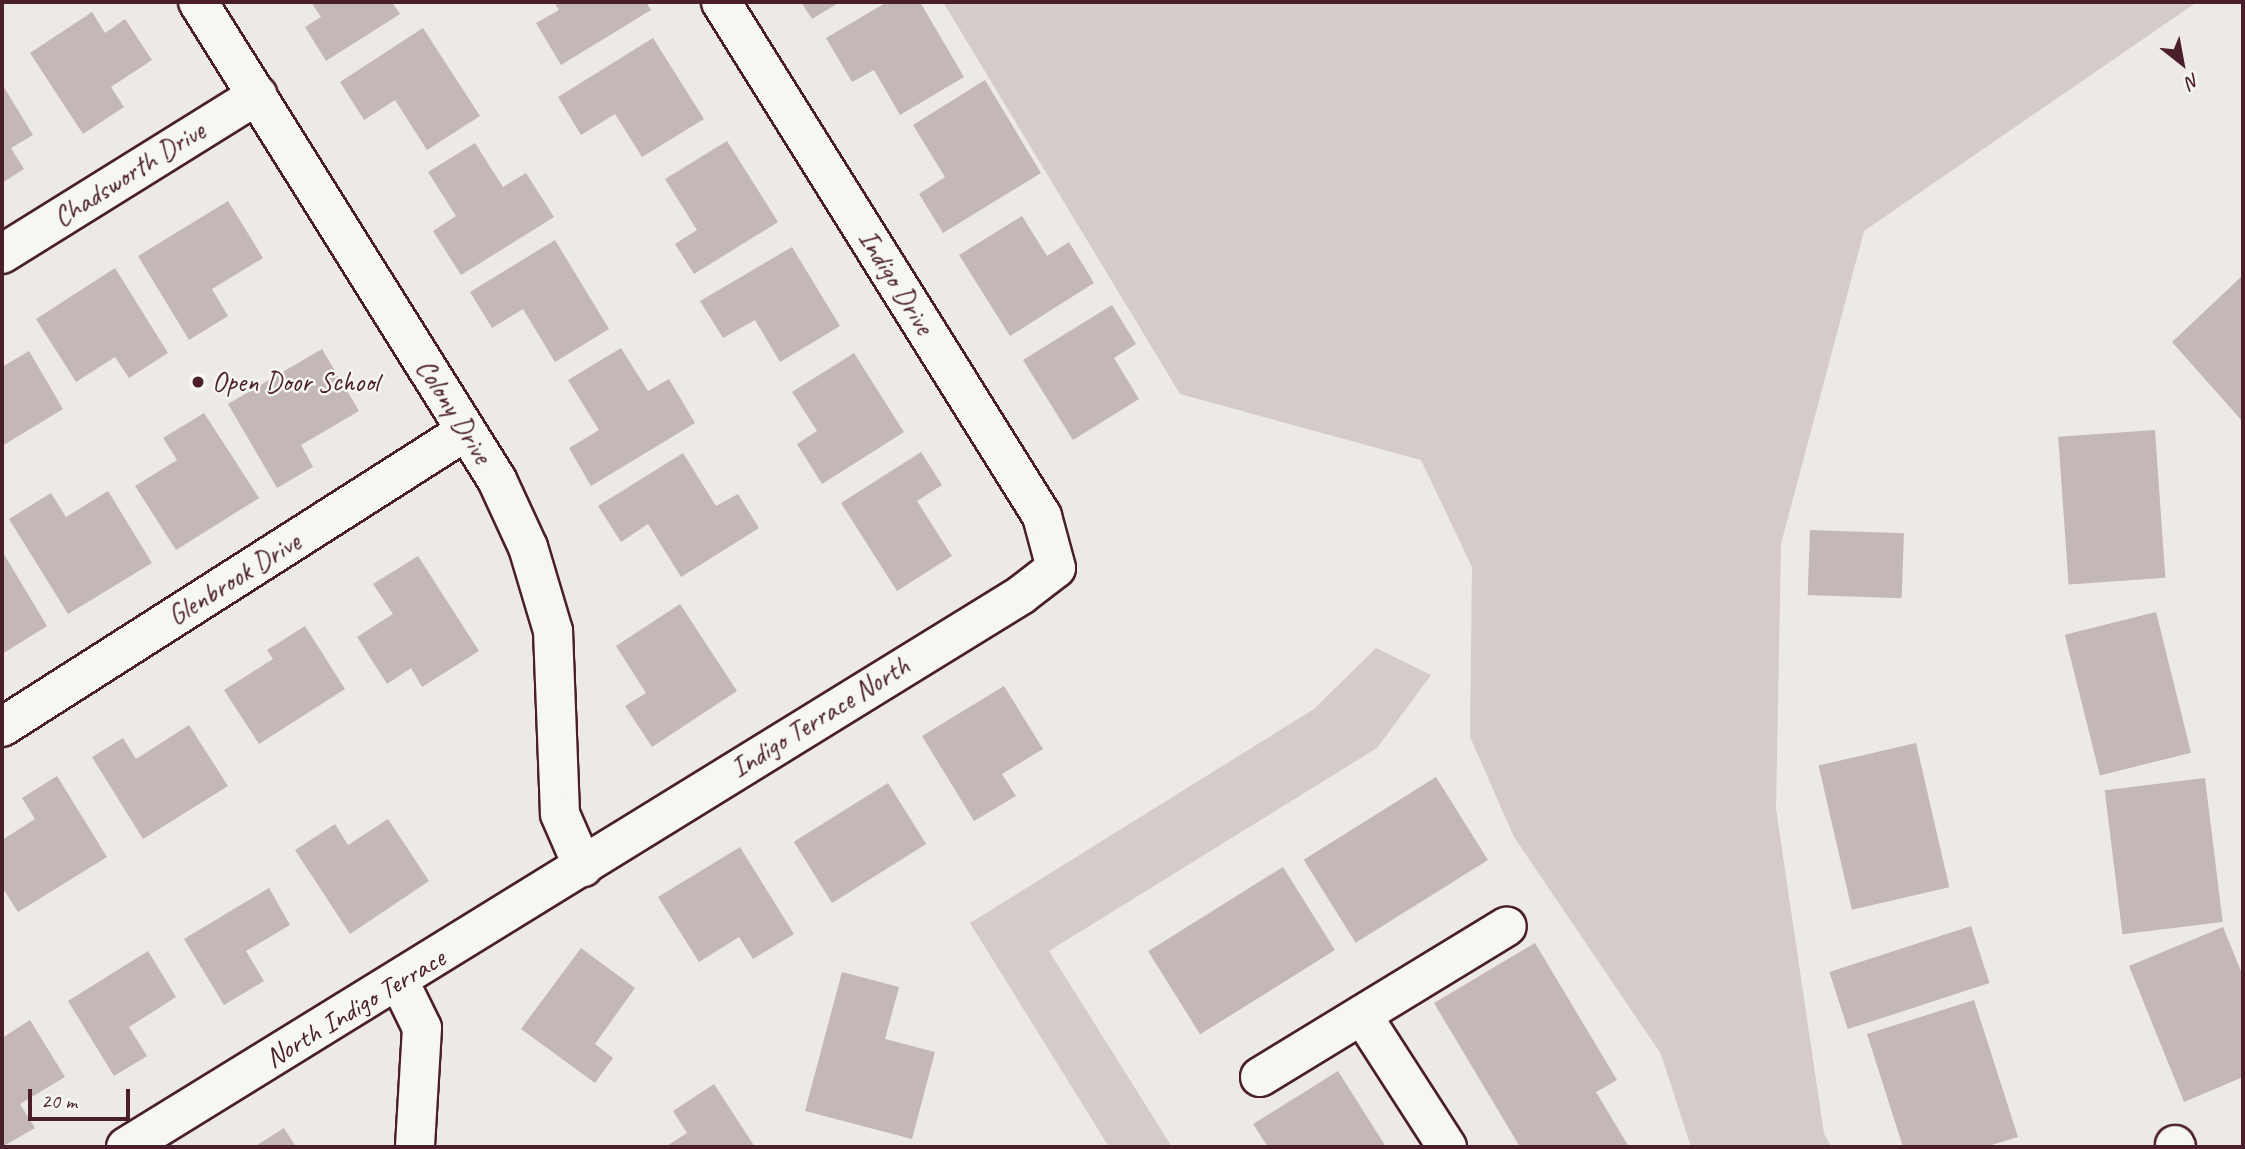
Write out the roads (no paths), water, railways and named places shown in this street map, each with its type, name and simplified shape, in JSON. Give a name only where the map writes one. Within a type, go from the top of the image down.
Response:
[{"type":"street","name":"Colony Drive","points":[[198,2],[466,431],[528,547],[553,631],[560,814],[583,867]]},
{"type":"street","name":"Indigo Drive","points":[[721,2],[1042,516],[1056,568]]},
{"type":"street","name":"Chadsworth Drive","points":[[2,254],[257,94]]},
{"type":"street","name":"Glenbrook Drive","points":[[2,727],[466,431]]},
{"type":"street","name":"Indigo Terrace North","points":[[583,867],[1056,568]]},
{"type":"street","name":"North Indigo Terrace","points":[[126,1147],[583,867]]},
{"type":"street","points":[[1260,1077],[1507,926]]},
{"type":"street","points":[[399,981],[422,1028],[415,1147]]},
{"type":"street","points":[[1362,1014],[1447,1147]]},
{"type":"place","name":"Open Door School","points":[[198,382]]}]
